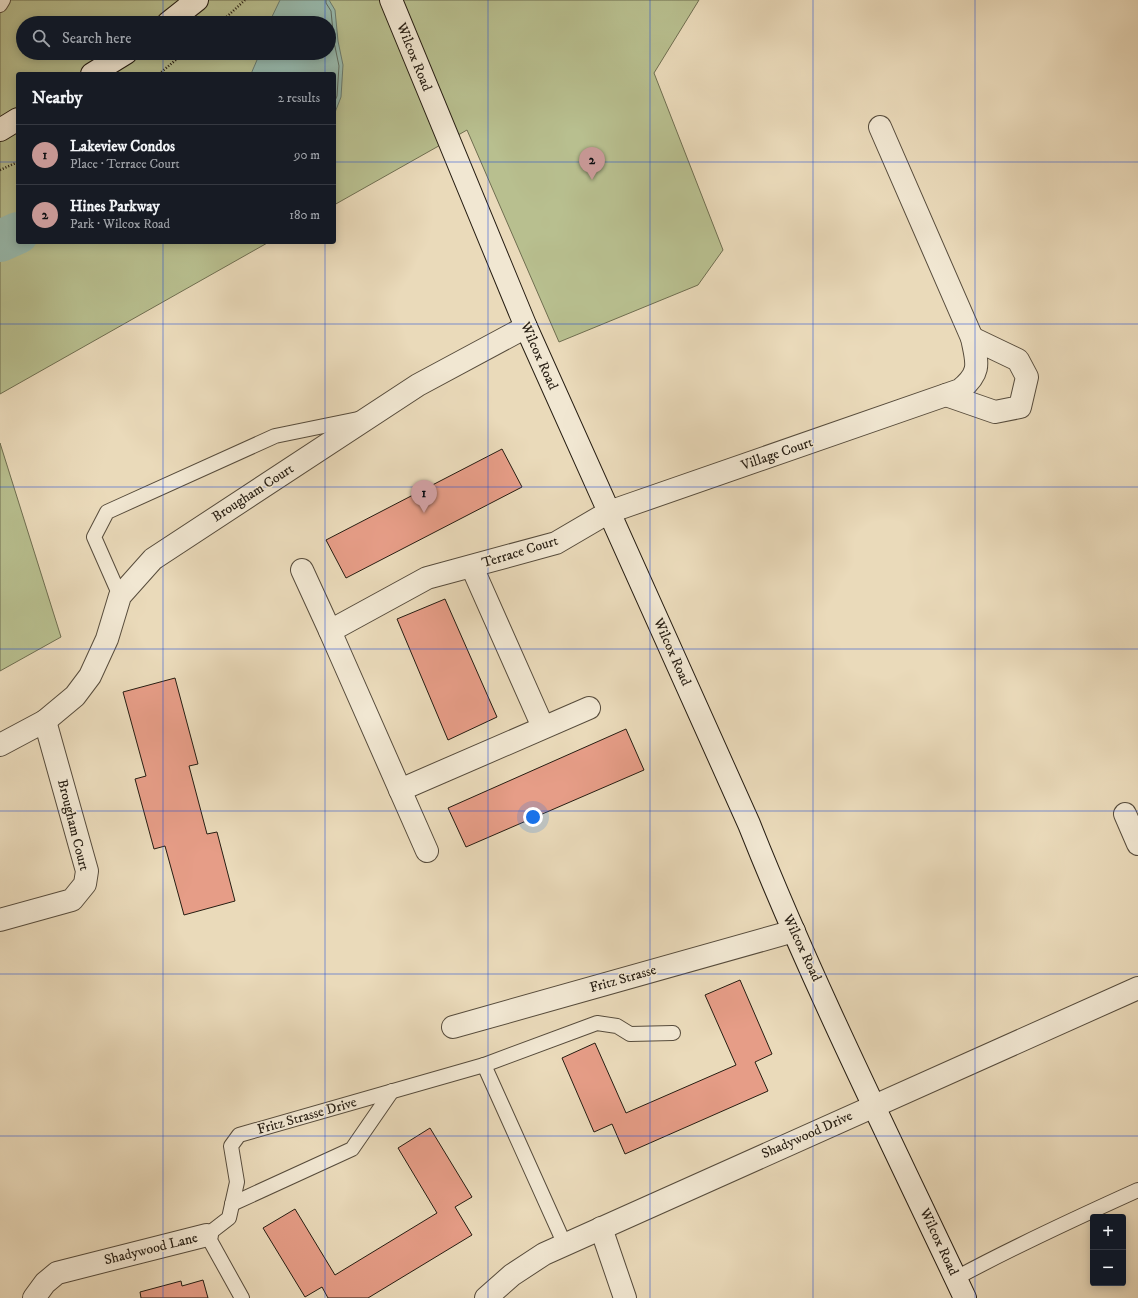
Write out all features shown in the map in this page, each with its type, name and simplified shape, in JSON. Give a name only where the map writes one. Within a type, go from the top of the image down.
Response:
[{"type":"street","points":[[177,16],[197,0]]},
{"type":"street","name":"Wilcox Road","points":[[391,0],[526,327],[749,824],[780,901],[965,1298]]},
{"type":"street","points":[[95,72],[115,60]]},
{"type":"street","name":"Village Court","points":[[609,512],[960,390],[970,382],[976,371],[977,363],[972,338],[880,127]]},
{"type":"street","name":"Brougham Court","points":[[0,744],[45,721],[75,696],[90,676],[107,638],[120,596],[153,559],[418,385],[526,327]]},
{"type":"street","points":[[946,395],[995,412],[1020,407],[1027,377],[1018,360],[972,338]]},
{"type":"street","name":"Terrace Court","points":[[330,631],[427,578],[556,543],[609,512]]},
{"type":"street","points":[[472,567],[543,727]]},
{"type":"street","points":[[302,570],[427,851]]},
{"type":"street","points":[[400,790],[589,708]]},
{"type":"street","name":"Brougham Court","points":[[0,920],[72,900],[85,884],[87,871],[45,721]]},
{"type":"street","points":[[1125,814],[1138,844]]},
{"type":"street","name":"Fritz Strasse","points":[[453,1027],[794,931]]},
{"type":"street","name":"Shadywood Drive","points":[[486,1298],[512,1275],[544,1254],[1138,988]]},
{"type":"street","points":[[601,1228],[625,1298]]},
{"type":"street","name":"Shadywood Lane","points":[[34,1298],[45,1283],[57,1273],[207,1235]]},
{"type":"lane","points":[[0,5],[3,0]]},
{"type":"lane","points":[[120,596],[94,537],[107,512],[275,436],[368,417]]},
{"type":"lane","name":"Fritz Strasse Drive","points":[[207,1235],[229,1218],[236,1182],[231,1146],[239,1135],[484,1065],[596,1023],[618,1026],[630,1034],[673,1033]]},
{"type":"lane","points":[[484,1065],[565,1245]]},
{"type":"lane","points":[[232,1204],[352,1149],[392,1091]]},
{"type":"lane","points":[[956,1278],[1050,1229],[1138,1190]]},
{"type":"lane","name":"Shadywood Lane","points":[[207,1235],[242,1298]]},
{"type":"path","points":[[228,16],[245,0]]},
{"type":"path","points":[[161,72],[176,60]]},
{"type":"path","points":[[0,170],[16,163]]},
{"type":"green space","points":[[0,0],[699,0],[654,73],[723,250],[698,285],[559,342],[467,130],[336,204],[336,72],[16,72],[16,244],[265,244],[0,394]]},
{"type":"green space","points":[[0,443],[61,637],[0,671]]},
{"type":"water","points":[[280,0],[329,0],[335,10],[336,16],[272,16]]},
{"type":"water","points":[[336,20],[338,41],[343,65],[341,97],[336,110],[336,72],[252,72],[257,60],[336,60]]},
{"type":"building","points":[[502,449],[522,487],[346,578],[326,540]]},
{"type":"building","points":[[445,599],[497,717],[448,740],[397,619]]},
{"type":"building","points":[[175,678],[198,764],[189,766],[207,834],[217,832],[235,901],[184,915],[165,846],[154,849],[135,779],[146,776],[123,692]]},
{"type":"building","points":[[626,729],[644,770],[466,847],[448,808]]},
{"type":"building","points":[[740,980],[772,1054],[755,1062],[768,1091],[625,1154],[612,1124],[594,1132],[562,1058],[595,1043],[626,1113],[736,1065],[705,995]]},
{"type":"building","points":[[430,1128],[472,1197],[455,1207],[472,1235],[368,1298],[328,1298],[322,1287],[305,1297],[263,1228],[295,1209],[335,1275],[437,1213],[398,1148]]},
{"type":"building","points":[[203,1280],[208,1298],[141,1298],[140,1292],[181,1281],[182,1286]]},
{"type":"waterway","points":[[0,241],[16,234]]},
{"type":"place","name":"Hines Parkway","points":[[592,180]]},
{"type":"place","name":"Lakeview Condos","points":[[424,513]]}]
